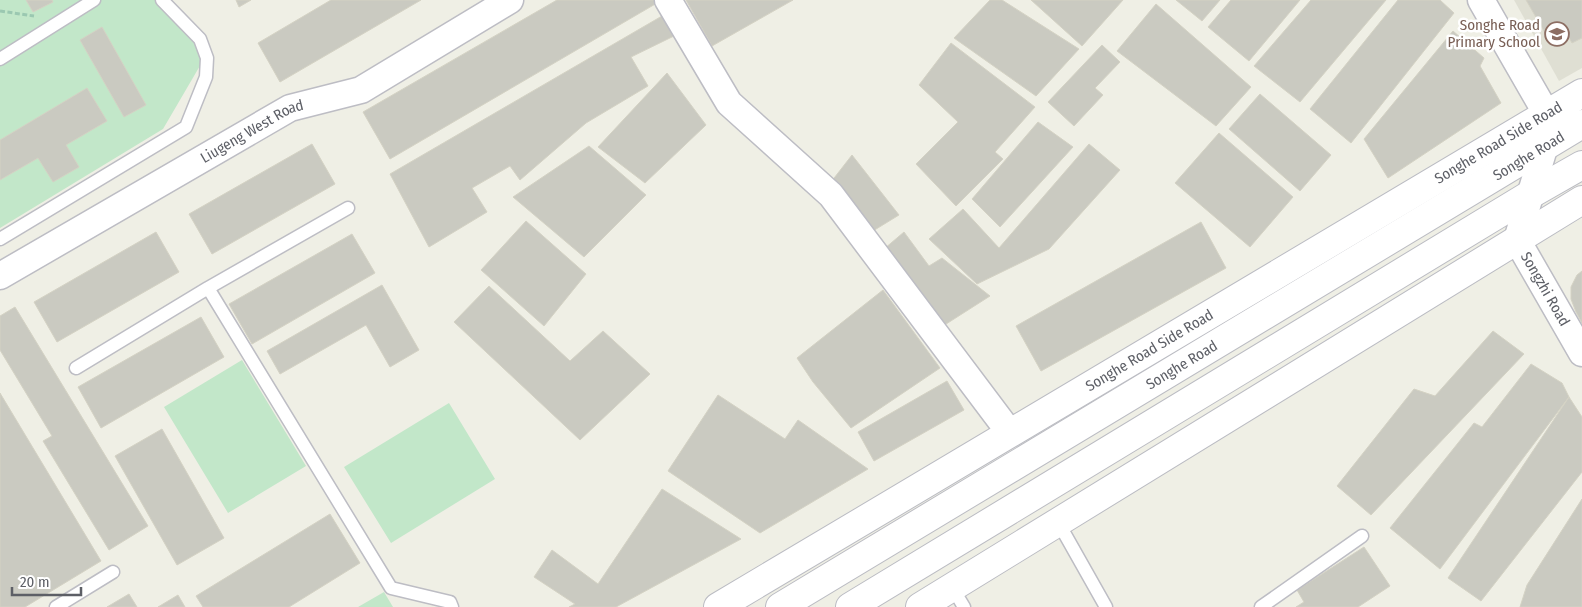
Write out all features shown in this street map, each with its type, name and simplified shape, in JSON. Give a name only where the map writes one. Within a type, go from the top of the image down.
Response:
[{"type":"street","name":"Liugeng West Road","points":[[0,276],[290,108],[361,90],[510,0]]},
{"type":"street","points":[[668,0],[729,103],[831,195],[1010,433],[1025,459]]},
{"type":"street","points":[[1481,0],[1546,113]]},
{"type":"street","name":"Songhe Road Side Road","points":[[718,607],[1582,93]]},
{"type":"street","name":"Songzhi Road","points":[[1546,113],[1545,145],[1517,240],[1582,353]]},
{"type":"street","name":"Songhe Road","points":[[780,607],[1582,124]]},
{"type":"street","points":[[850,607],[1181,405],[1582,165]]},
{"type":"street","points":[[920,607],[958,597],[1058,522],[1582,200]]},
{"type":"street","points":[[1152,348],[1169,372]]},
{"type":"street","points":[[1181,405],[1201,434]]},
{"type":"street","points":[[1040,492],[1058,522]]},
{"type":"lane","points":[[0,58],[94,0]]},
{"type":"lane","points":[[0,239],[186,127],[206,77],[207,58],[200,39],[162,0]]},
{"type":"lane","points":[[76,368],[208,288],[348,208]]},
{"type":"lane","points":[[208,288],[391,588],[450,602],[452,607]]},
{"type":"lane","points":[[1058,522],[1106,607]]},
{"type":"lane","points":[[1261,607],[1362,536]]},
{"type":"lane","points":[[56,607],[113,572]]},
{"type":"shaded area","name":"Songhe Road Primary School","points":[[1514,0],[1582,0],[1582,68],[1559,81]]},
{"type":"green space","points":[[0,0],[161,0],[196,35],[201,64],[163,129],[0,228]]},
{"type":"green space","points":[[242,360],[306,466],[228,513],[164,407]]},
{"type":"green space","points":[[449,403],[495,479],[391,543],[344,467]]},
{"type":"green space","points":[[384,592],[393,607],[358,607]]},
{"type":"building","points":[[26,0],[52,0],[53,2],[33,12]]},
{"type":"building","points":[[236,0],[251,0],[239,7]]},
{"type":"building","points":[[331,0],[421,0],[280,82],[258,43]]},
{"type":"building","points":[[557,0],[655,0],[657,3],[390,159],[363,112]]},
{"type":"building","points":[[686,0],[793,0],[712,46]]},
{"type":"building","points":[[990,0],[1002,0],[1079,49],[1036,96],[954,38]]},
{"type":"building","points":[[1031,0],[1123,0],[1082,46]]},
{"type":"building","points":[[1176,0],[1220,0],[1202,21]]},
{"type":"building","points":[[1231,0],[1300,0],[1249,61],[1208,27]]},
{"type":"building","points":[[1311,0],[1386,0],[1300,102],[1254,66]]},
{"type":"building","points":[[1398,0],[1440,0],[1454,13],[1351,143],[1310,109]]},
{"type":"building","points":[[1526,0],[1582,0],[1582,38],[1572,43],[1564,29],[1548,38]]},
{"type":"building","points":[[1156,4],[1251,87],[1216,126],[1117,51]]},
{"type":"building","points":[[662,16],[676,35],[631,57],[648,86],[586,123],[520,180],[510,166],[472,188],[487,212],[429,247],[390,174]]},
{"type":"building","points":[[102,27],[146,105],[124,117],[80,40]]},
{"type":"building","points":[[1453,31],[1484,58],[1480,66],[1501,103],[1388,178],[1364,139]]},
{"type":"building","points":[[951,43],[1035,107],[995,152],[1003,159],[956,206],[916,164],[958,122],[919,85]]},
{"type":"building","points":[[1102,45],[1120,62],[1095,88],[1103,95],[1074,126],[1048,102]]},
{"type":"building","points":[[667,73],[706,125],[645,183],[598,147]]},
{"type":"building","points":[[87,88],[107,121],[66,145],[79,167],[53,182],[38,158],[0,180],[0,140]]},
{"type":"building","points":[[1260,94],[1331,155],[1300,191],[1229,129]]},
{"type":"building","points":[[1038,122],[1073,147],[1000,227],[972,199]]},
{"type":"building","points":[[1219,133],[1293,197],[1250,247],[1175,183]]},
{"type":"building","points":[[312,144],[335,184],[212,254],[189,214]]},
{"type":"building","points":[[1089,144],[1120,170],[1049,249],[977,284],[929,239],[963,209],[999,248]]},
{"type":"building","points":[[589,146],[646,195],[584,257],[513,197]]},
{"type":"building","points":[[852,155],[899,215],[868,234],[831,182]]},
{"type":"building","points":[[526,221],[586,274],[544,326],[481,270]]},
{"type":"building","points":[[1201,222],[1226,268],[1041,371],[1016,326]]},
{"type":"building","points":[[156,232],[179,272],[57,342],[34,302]]},
{"type":"building","points":[[904,232],[929,266],[942,258],[990,296],[943,326],[884,249]]},
{"type":"building","points":[[352,234],[375,273],[252,344],[229,304]]},
{"type":"building","points":[[1582,271],[1582,323],[1571,299],[1571,287],[1577,275]]},
{"type":"building","points":[[382,285],[419,350],[390,367],[366,325],[280,374],[267,351]]},
{"type":"building","points":[[489,286],[570,361],[603,331],[650,374],[580,440],[454,322]]},
{"type":"building","points":[[883,290],[940,368],[851,428],[813,382],[797,358]]},
{"type":"building","points":[[15,307],[148,526],[109,550],[43,441],[52,436],[0,350],[0,316]]},
{"type":"building","points":[[201,317],[224,357],[101,428],[78,387]]},
{"type":"building","points":[[1493,331],[1524,354],[1371,515],[1337,486],[1414,389],[1435,396]]},
{"type":"building","points":[[1531,364],[1562,383],[1569,397],[1440,569],[1390,528],[1474,423],[1482,427]]},
{"type":"building","points":[[947,381],[964,410],[874,461],[858,432]]},
{"type":"building","points":[[0,393],[101,561],[25,607],[0,607]]},
{"type":"building","points":[[718,395],[785,439],[798,420],[868,469],[760,533],[668,471]]},
{"type":"building","points":[[1569,397],[1582,417],[1582,472],[1481,601],[1448,578]]},
{"type":"building","points":[[162,429],[224,538],[177,565],[115,456]]},
{"type":"building","points":[[662,489],[741,539],[616,607],[569,607],[575,604],[534,577],[552,550],[598,584]]},
{"type":"building","points":[[1582,499],[1582,607],[1520,607],[1527,585]]},
{"type":"building","points":[[330,514],[360,563],[289,607],[203,607],[196,596]]},
{"type":"building","points":[[1364,547],[1390,586],[1358,607],[1296,607],[1304,602],[1297,590]]},
{"type":"building","points":[[129,594],[137,607],[107,607]]},
{"type":"building","points":[[178,595],[185,607],[158,607]]},
{"type":"place","name":"Songhe Road Primary School","points":[[1557,34]]}]
